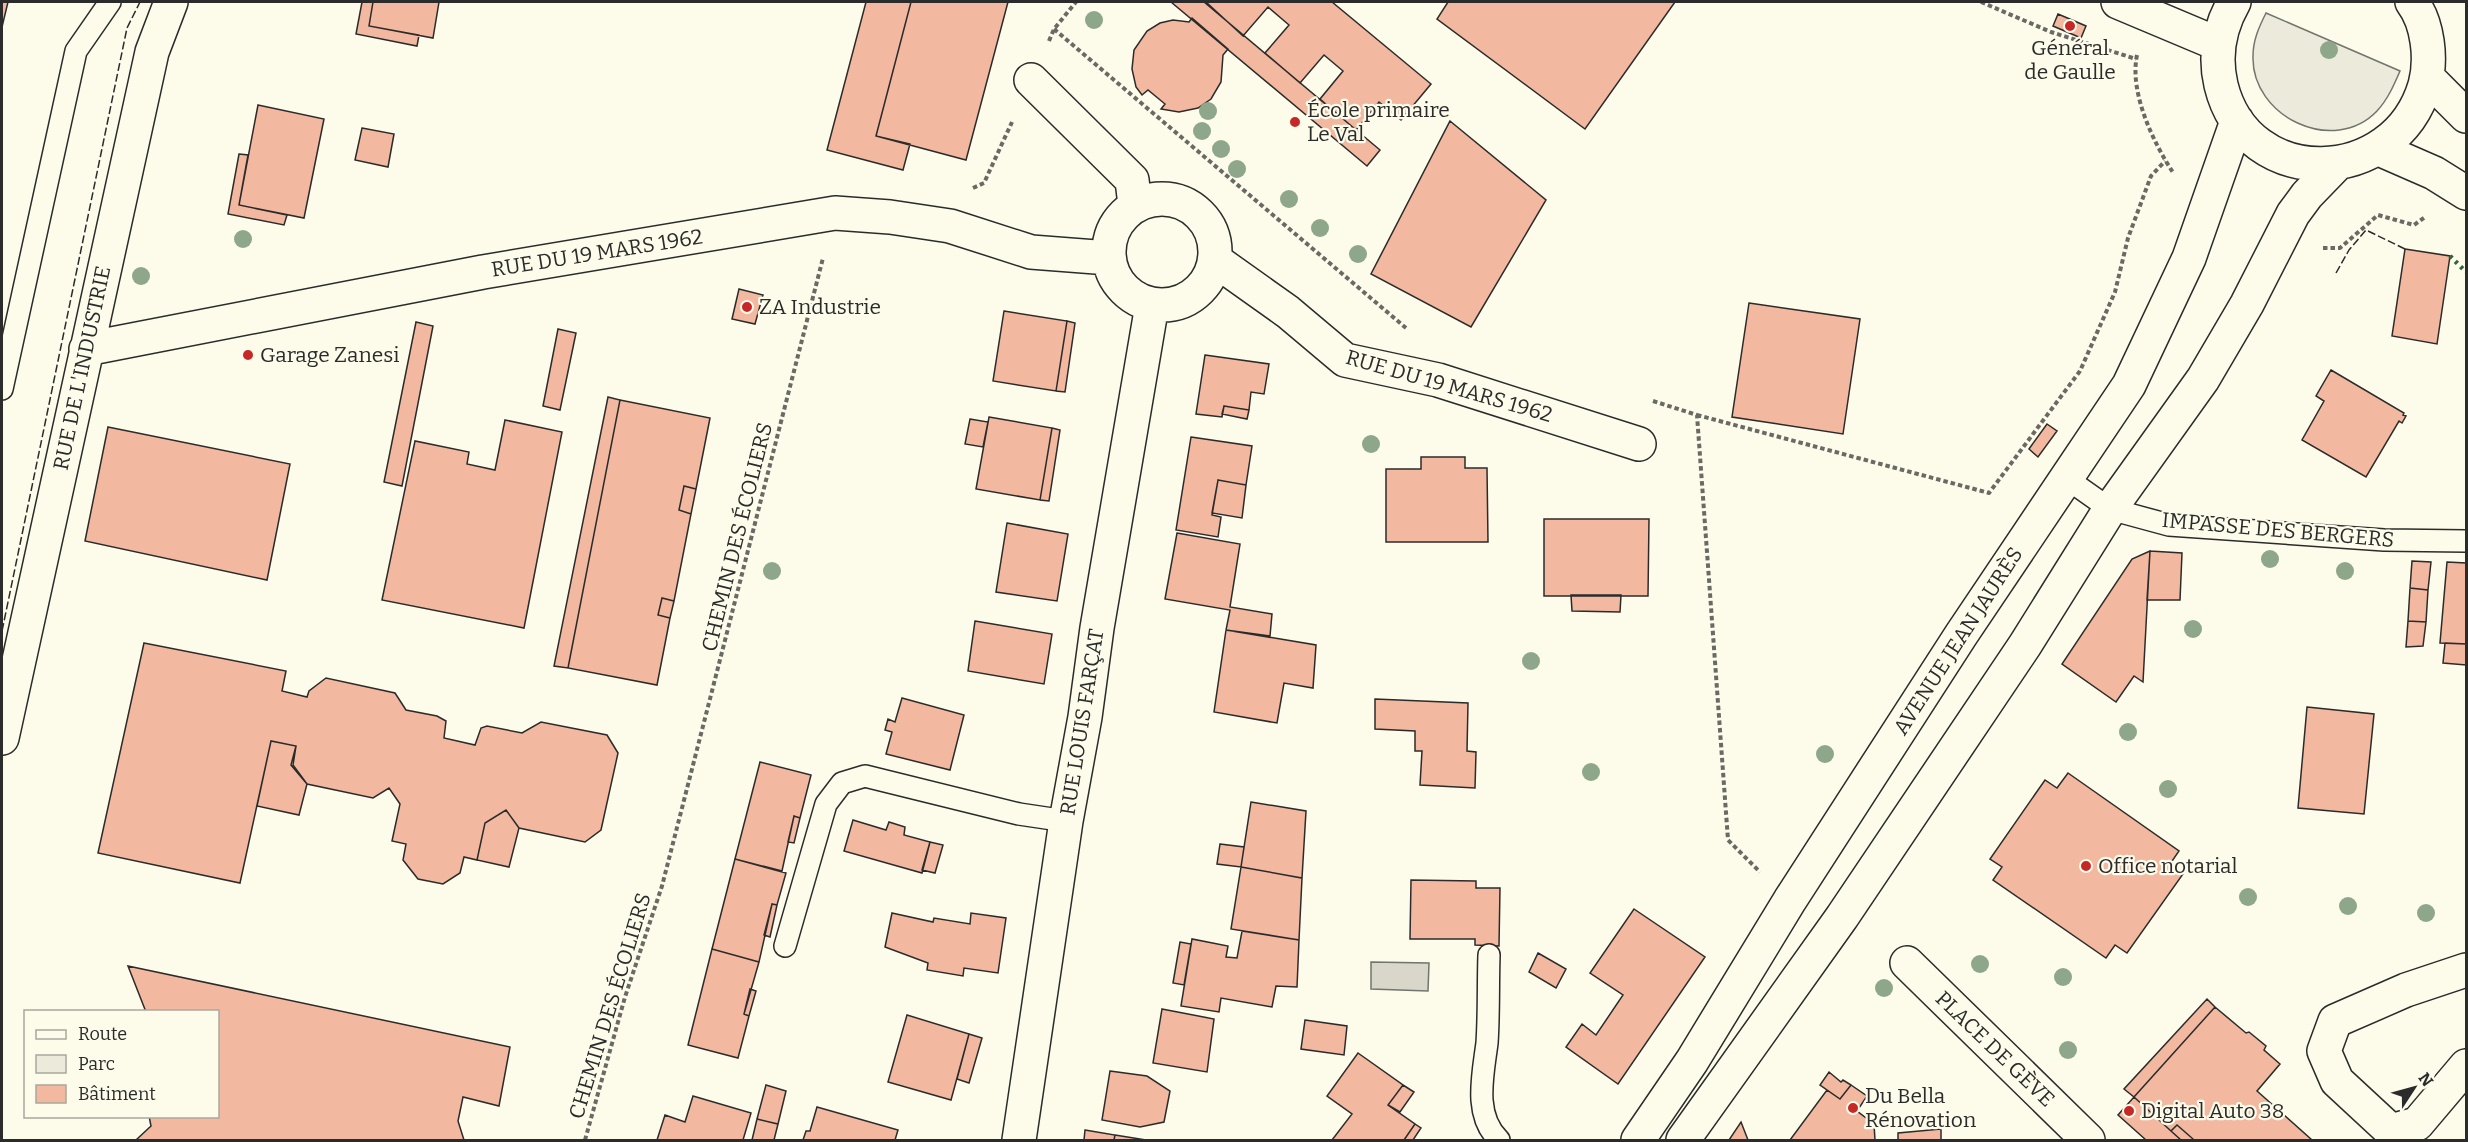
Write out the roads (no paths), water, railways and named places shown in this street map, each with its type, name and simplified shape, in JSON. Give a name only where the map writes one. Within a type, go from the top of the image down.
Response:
[{"type":"street","name":"RUE DE L'INDUSTRIE","points":[[2,738],[152,52],[171,2]]},
{"type":"street","points":[[2118,2],[2218,44]]},
{"type":"street","points":[[2234,2],[2225,17],[2218,44],[2217,71],[2224,97],[2237,121],[2250,135],[2282,156],[2300,162],[2338,164],[2357,159],[2379,149],[2396,135],[2410,118],[2421,99],[2427,77],[2425,10]]},
{"type":"street","points":[[2427,77],[2466,116]]},
{"type":"street","points":[[1031,80],[1132,180],[1135,205]]},
{"type":"street","name":"AVENUE JEAN JAURÈS","points":[[1638,1140],[1692,1061],[1790,900],[1967,625],[2129,385],[2189,258],[2237,121]]},
{"type":"street","points":[[2379,149],[2434,173],[2466,193]]},
{"type":"street","points":[[1683,1140],[1842,917],[1999,684],[2110,509],[2203,378],[2247,304],[2293,214],[2307,195],[2338,164]]},
{"type":"street","points":[[1168,198],[1184,203],[1199,213],[1209,226],[1214,243],[1215,260],[1210,276],[1200,290],[1185,300],[1169,305],[1152,305],[1136,299],[1123,288],[1113,274],[1109,258],[1109,242],[1113,228],[1135,205],[1151,199],[1168,198]]},
{"type":"street","name":"RUE DU 19 MARS 1962","points":[[86,349],[483,272],[835,213],[890,217],[950,226],[1031,252],[1109,258]]},
{"type":"street","name":"RUE DU 19 MARS 1962","points":[[1215,260],[1288,312],[1345,360],[1438,380],[1639,444]]},
{"type":"street","name":"RUE LOUIS FARÇAT","points":[[1019,1140],[1066,821],[1086,717],[1097,628],[1152,305]]},
{"type":"street","name":"PLACE DE GÈVE","points":[[1907,963],[2085,1138]]},
{"type":"street","points":[[2466,970],[2406,990],[2335,1021],[2324,1051],[2337,1081],[2391,1131],[2417,1124],[2466,1066]]},
{"type":"lane","points":[[2,389],[76,51],[110,2]]},
{"type":"lane","name":"IMPASSE DES BERGERS","points":[[2066,478],[2110,509],[2169,525],[2384,540],[2466,541]]},
{"type":"lane","points":[[786,946],[826,804],[842,783],[865,776],[1019,814],[1066,821]]},
{"type":"lane","points":[[1489,955],[1487,1043],[1481,1078],[1484,1112],[1499,1140]]},
{"type":"place","name":"Général de Gaulle","points":[[2070,26]]},
{"type":"place","name":"École primaire Le Val","points":[[1295,122]]},
{"type":"place","name":"ZA Industrie","points":[[747,307]]},
{"type":"place","name":"Garage Zanesi","points":[[248,355]]},
{"type":"place","name":"Office notarial","points":[[2086,866]]},
{"type":"place","name":"Du Bella Rénovation","points":[[1853,1108]]},
{"type":"place","name":"Digital Auto 38","points":[[2129,1111]]}]
